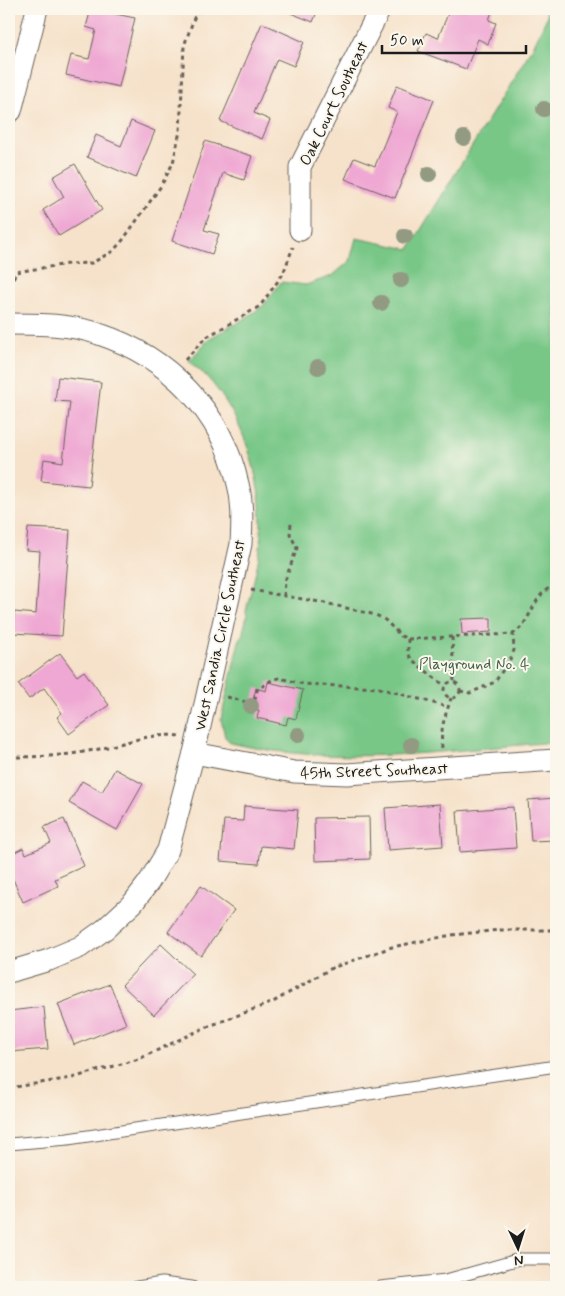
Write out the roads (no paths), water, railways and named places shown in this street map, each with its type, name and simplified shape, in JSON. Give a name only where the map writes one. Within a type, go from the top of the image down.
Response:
[{"type":"street","points":[[12,111],[37,9]]},
{"type":"street","name":"Oak Court Southeast","points":[[300,230],[300,167],[380,9]]},
{"type":"street","name":"West Sandia Circle Southeast","points":[[9,324],[39,324],[72,328],[98,334],[137,349],[170,372],[201,405],[220,434],[231,457],[239,485],[242,519],[241,544],[195,746],[168,850],[149,882],[133,903],[105,929],[80,948],[9,972]]},
{"type":"street","name":"45th Street Southeast","points":[[195,746],[294,772],[347,774],[556,760]]},
{"type":"lane","points":[[9,1144],[68,1139],[556,1066]]},
{"type":"lane","points":[[380,1287],[446,1280],[520,1259],[556,1259]]},
{"type":"lane","points":[[136,1287],[162,1283],[192,1287]]},
{"type":"park label","name":"Playground No. 4","points":[[474,663]]}]
